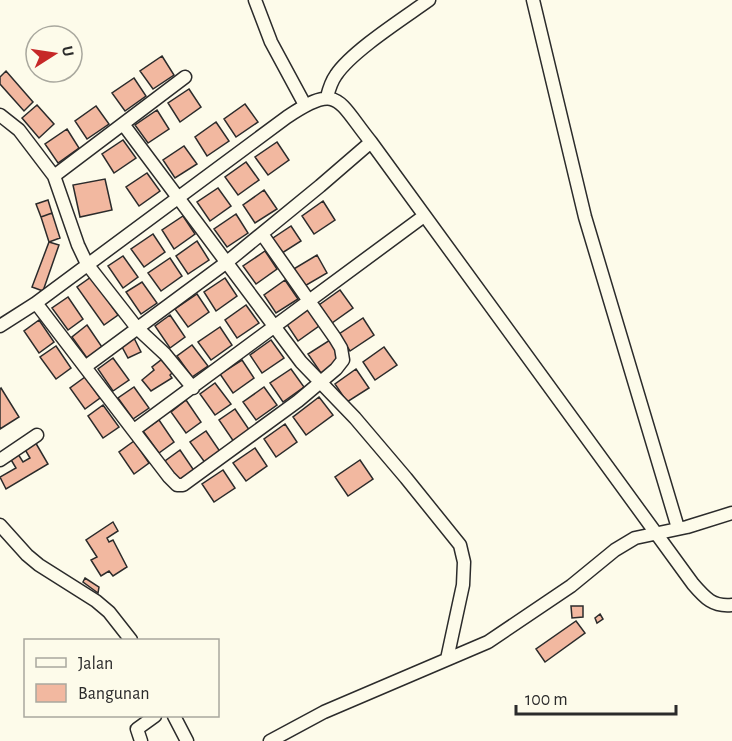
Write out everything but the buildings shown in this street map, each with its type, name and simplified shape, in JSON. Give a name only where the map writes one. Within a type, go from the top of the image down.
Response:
[{"type":"street","points":[[255,0],[272,42],[305,105]]},
{"type":"street","points":[[327,97],[333,80],[343,66],[429,0]]},
{"type":"street","points":[[532,0],[585,217],[678,528]]},
{"type":"street","points":[[54,176],[185,77]]},
{"type":"street","points":[[0,326],[36,303],[178,196],[305,105],[327,97],[340,103],[371,142],[693,584],[708,600],[718,605],[732,605]]},
{"type":"street","points":[[0,115],[19,130],[54,176],[87,264],[137,328],[165,354],[193,388]]},
{"type":"street","points":[[123,124],[274,327],[320,382],[355,418],[460,545],[464,562],[463,585],[447,659]]},
{"type":"street","points":[[84,366],[227,262],[371,142]]},
{"type":"street","points":[[134,430],[424,216]]},
{"type":"street","points":[[36,303],[169,477],[181,486],[212,466],[320,382],[339,365],[344,356],[309,300],[262,234]]},
{"type":"street","points":[[0,460],[37,435]]},
{"type":"street","points":[[270,741],[324,712],[488,642],[571,586],[624,543],[640,536],[732,513]]},
{"type":"street","points":[[0,525],[39,565],[96,601],[109,612],[130,639]]},
{"type":"street","points":[[141,741],[137,729],[154,717]]},
{"type":"street","points":[[175,717],[188,741]]}]
